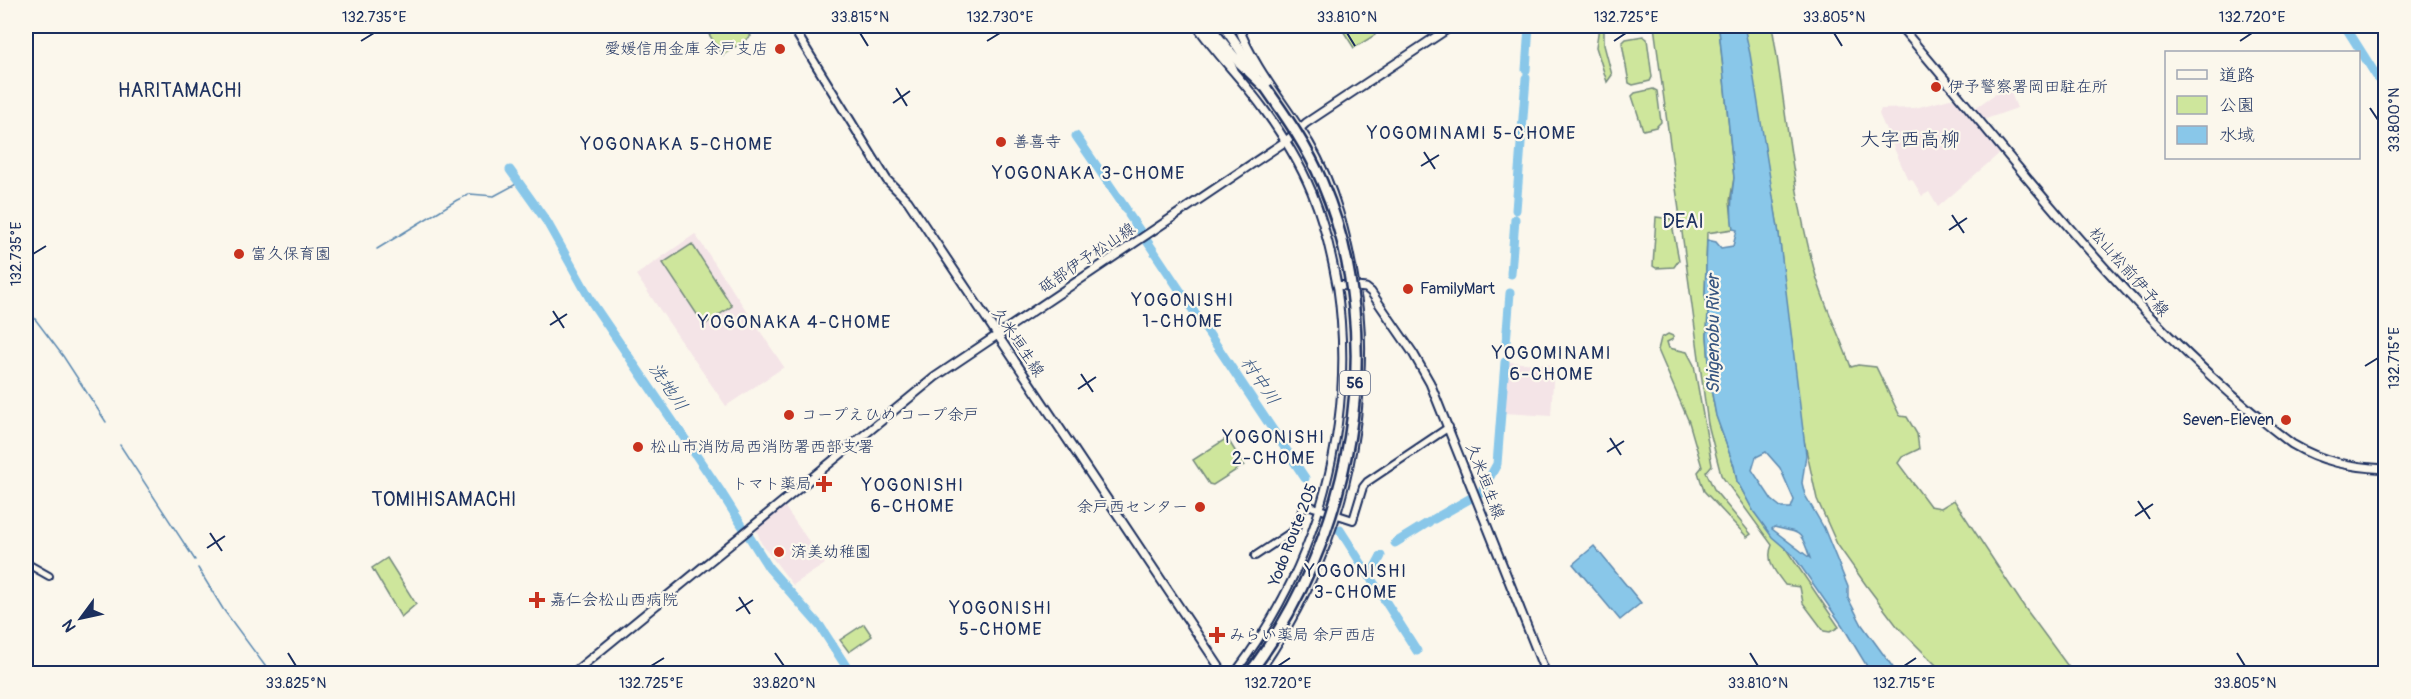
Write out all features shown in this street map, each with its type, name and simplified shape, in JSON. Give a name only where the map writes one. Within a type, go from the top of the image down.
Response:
[{"type":"highway","name":"56","points":[[1209,26],[1230,52],[1266,88]]},
{"type":"highway","name":"56","points":[[1226,26],[1243,47],[1314,164],[1332,209],[1351,294],[1355,373],[1347,453],[1328,526],[1299,594],[1249,674]]},
{"type":"main road","name":"久米垣生線","points":[[792,26],[887,180],[908,201],[996,336],[1224,674]]},
{"type":"main road","points":[[1197,26],[1228,69],[1247,87]]},
{"type":"main road","points":[[1204,26],[1286,141],[1307,178],[1321,212],[1337,285],[1355,285],[1340,214],[1319,163],[1299,129],[1243,47],[1236,26]]},
{"type":"main road","name":"砥部伊予松山線","points":[[572,674],[912,394],[1452,26]]},
{"type":"main road","name":"松山松前伊予線","points":[[1900,26],[2122,288],[2177,346],[2298,447],[2341,465],[2385,469]]},
{"type":"main road","name":"久米垣生線","points":[[1355,285],[1371,292],[1413,353],[1449,427],[1546,674]]},
{"type":"street","name":"Yodo Route 205","points":[[1234,674],[1284,597],[1320,509],[1334,453],[1342,397],[1342,342],[1337,285]]},
{"type":"street","points":[[1258,674],[1299,606],[1320,562],[1338,515],[1352,456],[1359,398],[1361,342],[1359,302],[1355,285]]},
{"type":"street","points":[[1342,397],[1359,398]]},
{"type":"street","points":[[1255,556],[1296,530],[1304,504],[1353,520],[1366,482],[1449,427]]},
{"type":"street","points":[[26,562],[49,576]]},
{"type":"street","points":[[1284,597],[1299,606]]},
{"type":"shaded area","points":[[2008,85],[2017,108],[1983,120],[1975,108]]},
{"type":"shaded area","points":[[1954,98],[2001,152],[1938,207],[1929,192],[1922,196],[1912,179],[1908,180],[1879,114],[1881,109],[1915,108]]},
{"type":"shaded area","points":[[695,234],[784,367],[726,406],[636,275]]},
{"type":"shaded area","points":[[1508,362],[1554,365],[1551,416],[1504,413]]},
{"type":"shaded area","points":[[784,506],[825,564],[793,585],[761,543],[756,528]]},
{"type":"green space","points":[[714,26],[744,26],[751,36],[723,55],[708,33]]},
{"type":"green space","points":[[1340,26],[1370,26],[1375,35],[1354,48]]},
{"type":"green space","points":[[1654,26],[1714,26],[1719,29],[1734,178],[1730,201],[1733,229],[1707,233],[1705,295],[1708,310],[1707,336],[1711,389],[1716,415],[1737,481],[1754,512],[1786,549],[1839,627],[1830,632],[1824,631],[1803,603],[1800,587],[1785,585],[1778,576],[1771,562],[1772,545],[1721,475],[1708,424]]},
{"type":"green space","points":[[1744,26],[1772,26],[1806,239],[1822,294],[1851,367],[1858,365],[1876,367],[1900,416],[1907,417],[1917,434],[1919,449],[1902,457],[1898,463],[1930,506],[1941,508],[1954,500],[2025,608],[2073,673],[1944,673],[1897,626],[1837,544],[1817,499],[1800,422],[1779,234]]},
{"type":"green space","points":[[1599,27],[1604,29],[1604,45],[1612,75],[1607,82],[1596,47]]},
{"type":"green space","points":[[1643,36],[1647,39],[1652,77],[1650,81],[1633,85],[1629,83],[1622,43],[1626,39]]},
{"type":"green space","points":[[1653,89],[1657,91],[1661,122],[1656,127],[1643,130],[1632,96],[1635,93]]},
{"type":"green space","points":[[1656,217],[1671,219],[1679,260],[1674,267],[1656,268],[1653,266]]},
{"type":"green space","points":[[692,244],[732,306],[704,325],[663,263]]},
{"type":"green space","points":[[1668,334],[1673,336],[1673,339],[1667,342],[1669,348],[1687,352],[1694,365],[1712,465],[1706,472],[1715,491],[1751,534],[1747,537],[1704,491],[1698,472],[1702,467],[1689,422],[1658,350],[1661,338]]},
{"type":"green space","points":[[1227,438],[1244,465],[1213,485],[1209,484],[1193,460]]},
{"type":"green space","points":[[387,558],[416,604],[401,617],[372,568]]},
{"type":"green space","points":[[864,624],[872,636],[849,652],[840,640]]},
{"type":"water","name":"Shigenobu River","points":[[1714,26],[1744,26],[1750,54],[1779,234],[1806,455],[1802,483],[1805,495],[1824,528],[1848,587],[1848,598],[1862,625],[1897,673],[1871,673],[1842,625],[1793,555],[1772,537],[1754,512],[1737,481],[1716,416],[1711,389],[1707,336],[1708,310],[1705,295],[1707,240],[1716,242],[1721,248],[1733,246],[1737,230],[1733,229],[1731,216],[1734,178],[1719,29]],"holes":[[[1766,452],[1780,468],[1794,500],[1791,508],[1782,508],[1772,500],[1752,470],[1756,457]],[[1774,527],[1798,534],[1804,541],[1810,558],[1772,529]]]},
{"type":"water","points":[[1594,546],[1641,603],[1620,620],[1573,564]]},
{"type":"waterway","points":[[1526,70],[1529,26]]},
{"type":"waterway","points":[[2345,26],[2386,91]]},
{"type":"waterway","points":[[1516,210],[1526,78]]},
{"type":"waterway","name":"村中川","points":[[1076,136],[1126,209]]},
{"type":"waterway","name":"洗地川","points":[[510,170],[547,222],[593,304],[719,489],[769,568],[820,626],[851,674]]},
{"type":"waterway","points":[[377,249],[457,200],[470,194],[494,196],[520,182]]},
{"type":"waterway","name":"村中川","points":[[1129,215],[1140,231]]},
{"type":"waterway","points":[[1511,274],[1515,219]]},
{"type":"waterway","name":"村中川","points":[[1147,241],[1305,478]]},
{"type":"waterway","points":[[1506,343],[1510,293]]},
{"type":"waterway","points":[[26,307],[63,356],[106,422]]},
{"type":"waterway","points":[[1481,493],[1497,464],[1505,362]]},
{"type":"waterway","points":[[120,445],[195,560]]},
{"type":"waterway","points":[[1434,519],[1471,498]]},
{"type":"waterway","points":[[1395,543],[1429,522]]},
{"type":"waterway","points":[[1340,530],[1417,651]]},
{"type":"waterway","points":[[1374,569],[1381,556]]},
{"type":"waterway","points":[[198,568],[223,609],[271,674]]},
{"type":"place","name":"愛媛信用金庫 余戸支店","points":[[780,49]]},
{"type":"place","name":"伊予警察署岡田駐在所","points":[[1936,87]]},
{"type":"place","name":"善喜寺","points":[[1001,142]]},
{"type":"place","name":"富久保育園","points":[[239,254]]},
{"type":"place","name":"FamilyMart","points":[[1408,289]]},
{"type":"place","name":"コープえひめ コープ余戸","points":[[789,415]]},
{"type":"place","name":"Seven-Eleven","points":[[2286,420]]},
{"type":"place","name":"松山市消防局西消防署西部支署","points":[[638,447]]},
{"type":"place","name":"トマト薬局","points":[[824,484]]},
{"type":"place","name":"余戸西センター","points":[[1200,507]]},
{"type":"place","name":"済美幼稚園","points":[[779,552]]},
{"type":"place","name":"嘉仁会松山西病院","points":[[537,600]]},
{"type":"place","name":"みらい薬局 余戸西店","points":[[1217,635]]},
{"type":"district","name":"HARITAMACHI","points":[[180,90]]},
{"type":"district","name":"YOGOMINAMI 5-CHOME","points":[[1472,133]]},
{"type":"district","name":"大字西高柳","points":[[1910,139]]},
{"type":"district","name":"YOGONAKA 5-CHOME","points":[[677,144]]},
{"type":"district","name":"YOGONAKA 3-CHOME","points":[[1089,173]]},
{"type":"district","name":"DEAI","points":[[1683,221]]},
{"type":"district","name":"YOGONISHI 1-CHOME","points":[[1183,310]]},
{"type":"district","name":"YOGONAKA 4-CHOME","points":[[795,322]]},
{"type":"district","name":"YOGOMINAMI 6-CHOME","points":[[1552,364]]},
{"type":"district","name":"YOGONISHI 2-CHOME","points":[[1274,447]]},
{"type":"district","name":"YOGONISHI 6-CHOME","points":[[913,495]]},
{"type":"district","name":"TOMIHISAMACHI","points":[[444,499]]},
{"type":"district","name":"YOGONISHI 3-CHOME","points":[[1356,581]]},
{"type":"district","name":"YOGONISHI 5-CHOME","points":[[1001,618]]}]
